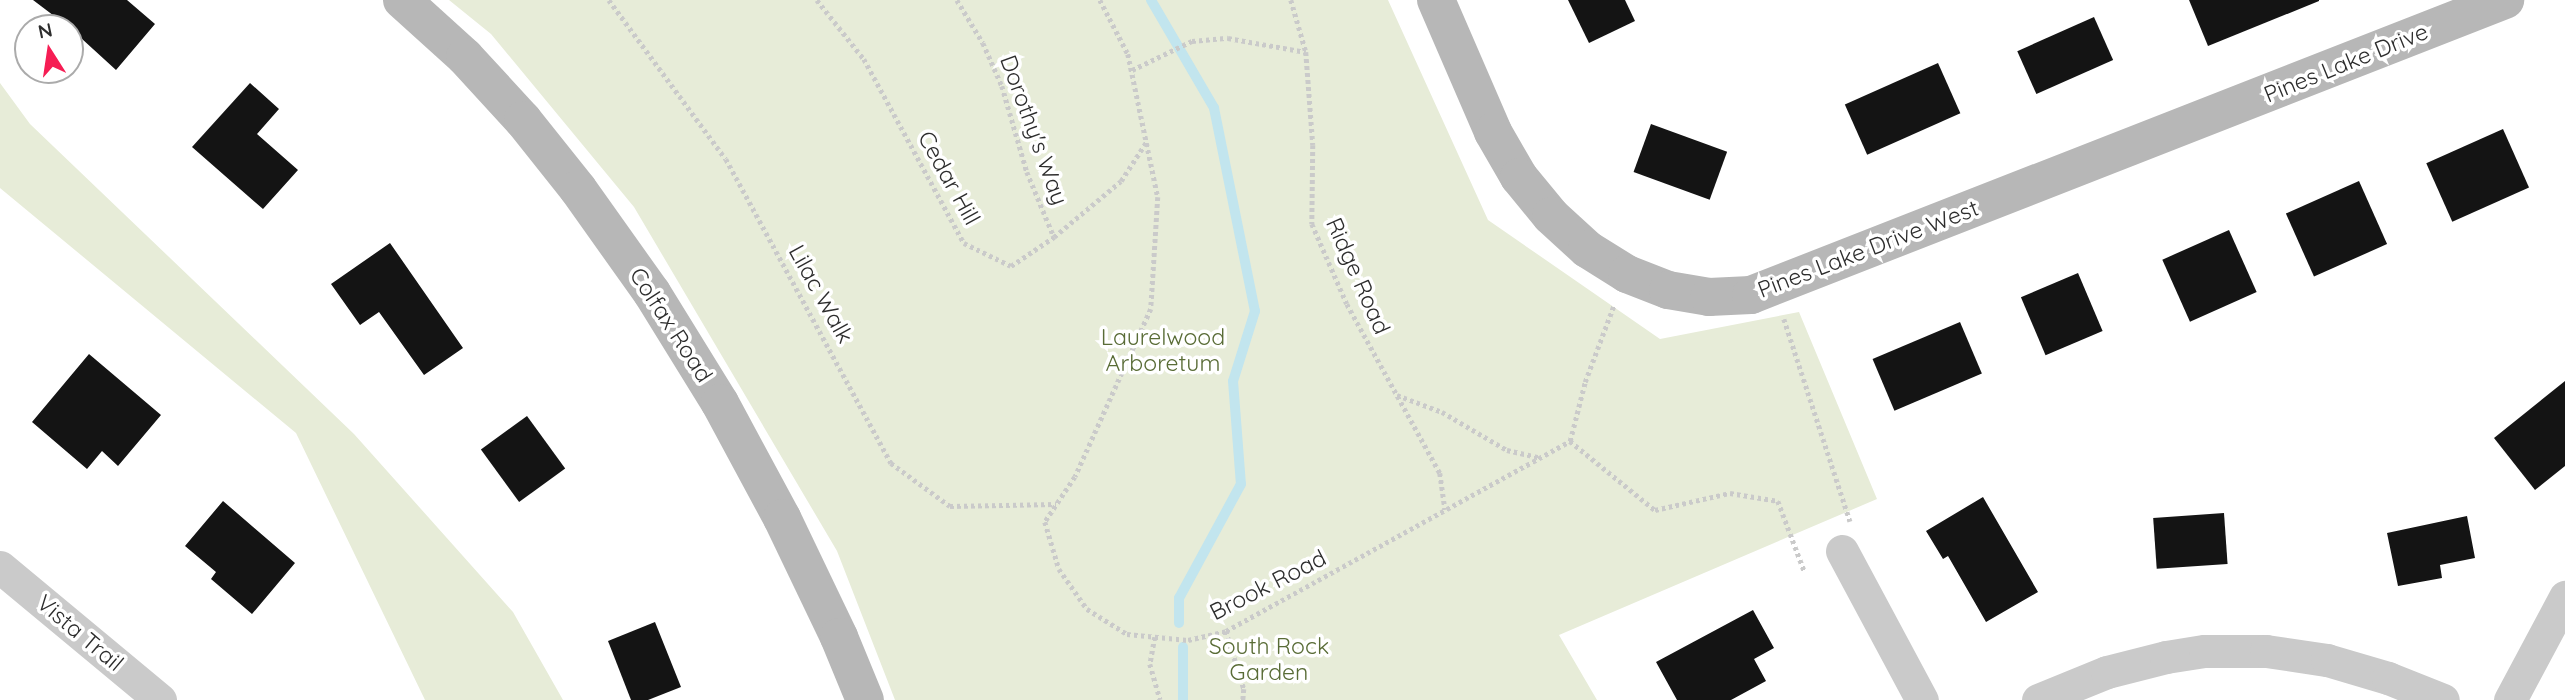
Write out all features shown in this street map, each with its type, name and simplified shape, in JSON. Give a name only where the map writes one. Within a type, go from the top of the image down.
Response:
[{"type":"street","name":"Colfax Road","points":[[402,0],[464,57],[523,120],[578,188],[652,293],[720,403],[782,518],[865,700]]},
{"type":"street","name":"Pines Lake Drive West","points":[[1436,0],[1493,132],[1519,177],[1551,216],[1587,249],[1627,274],[1668,290],[1709,297],[1751,295],[2188,125]]},
{"type":"street","name":"Pines Lake Drive","points":[[2188,125],[2505,0]]},
{"type":"street","points":[[1847,540],[1922,700]]},
{"type":"street","name":"Vista Trail","points":[[0,567],[160,700]]},
{"type":"street","points":[[2510,700],[2565,597]]},
{"type":"street","points":[[2038,700],[2107,672],[2165,657],[2205,651],[2254,651],[2327,660],[2388,678],[2443,700]]},
{"type":"path","name":"Lilac Walk","points":[[609,0],[726,159],[891,463],[950,506],[1057,504]]},
{"type":"path","name":"Cedar Hill","points":[[817,0],[864,59],[964,243],[1011,266],[1055,237],[1121,181],[1148,140]]},
{"type":"path","name":"Dorothy's Way","points":[[957,0],[983,43],[1002,86],[1027,172],[1055,237]]},
{"type":"path","name":"Brook Road","points":[[1100,0],[1128,54],[1158,197],[1151,310],[1075,477],[1045,522],[1059,569],[1087,609],[1127,634],[1188,639],[1226,631],[1570,441]]},
{"type":"path","name":"Ridge Road","points":[[1291,0],[1306,52],[1313,145],[1312,224],[1347,304],[1440,473],[1445,510]]},
{"type":"path","points":[[1132,70],[1184,44],[1228,38],[1306,52]]},
{"type":"path","points":[[1616,300],[1585,382],[1570,441],[1655,510],[1730,493],[1777,501],[1804,570]]},
{"type":"path","points":[[1783,318],[1847,540]]},
{"type":"path","points":[[1397,395],[1442,412],[1507,450],[1539,458]]},
{"type":"path","points":[[1226,631],[1244,689],[1243,700]]},
{"type":"path","points":[[1155,636],[1150,664],[1160,700]]},
{"type":"green space","name":"Laurelwood Arboretum","points":[[449,0],[1388,0],[1488,220],[1660,339],[1799,312],[1877,499],[1559,635],[1597,700],[895,700],[837,551],[634,207],[491,34]]},
{"type":"green space","points":[[0,83],[30,124],[354,434],[513,612],[563,700],[425,700],[296,433],[0,188]]},
{"type":"building","points":[[33,0],[127,0],[155,24],[116,70],[84,41],[84,14],[52,14]]},
{"type":"building","points":[[1568,0],[1625,0],[1635,21],[1589,43]]},
{"type":"building","points":[[2189,0],[2319,0],[2319,1],[2208,46]]},
{"type":"building","points":[[2094,17],[2113,60],[2036,94],[2017,51]]},
{"type":"building","points":[[1938,63],[1960,113],[1867,155],[1845,104]]},
{"type":"building","points":[[250,83],[279,109],[257,134],[298,170],[263,209],[192,147]]},
{"type":"building","points":[[1651,124],[1727,152],[1710,200],[1634,172]]},
{"type":"building","points":[[2503,129],[2529,187],[2452,222],[2426,163]]},
{"type":"building","points":[[2359,181],[2387,244],[2314,277],[2286,214]]},
{"type":"building","points":[[2229,230],[2257,292],[2190,322],[2162,260]]},
{"type":"building","points":[[390,243],[463,348],[424,375],[379,312],[360,325],[331,284]]},
{"type":"building","points":[[2078,273],[2103,331],[2046,355],[2021,297]]},
{"type":"building","points":[[1960,322],[1982,374],[1894,411],[1873,359]]},
{"type":"building","points":[[89,354],[161,415],[118,466],[102,451],[87,469],[32,422]]},
{"type":"building","points":[[2565,381],[2565,466],[2535,490],[2494,438]]},
{"type":"building","points":[[527,416],[565,469],[519,502],[481,450]]},
{"type":"building","points":[[1983,497],[2038,592],[1986,622],[1948,556],[1943,559],[1926,531]]},
{"type":"building","points":[[223,501],[295,563],[252,614],[211,579],[216,572],[185,546]]},
{"type":"building","points":[[2224,513],[2228,564],[2157,569],[2153,518]]},
{"type":"building","points":[[2467,516],[2475,558],[2440,565],[2442,578],[2398,586],[2387,533]]},
{"type":"building","points":[[1753,610],[1774,648],[1754,659],[1766,681],[1731,700],[1677,700],[1656,662]]},
{"type":"building","points":[[655,622],[681,687],[648,700],[631,700],[608,641]]},
{"type":"waterway","points":[[1151,0],[1214,108],[1255,311],[1233,381],[1241,484],[1179,598],[1179,623]]},
{"type":"waterway","points":[[1183,647],[1183,700]]},
{"type":"park label","name":"South Rock Garden","points":[[1269,659]]}]
